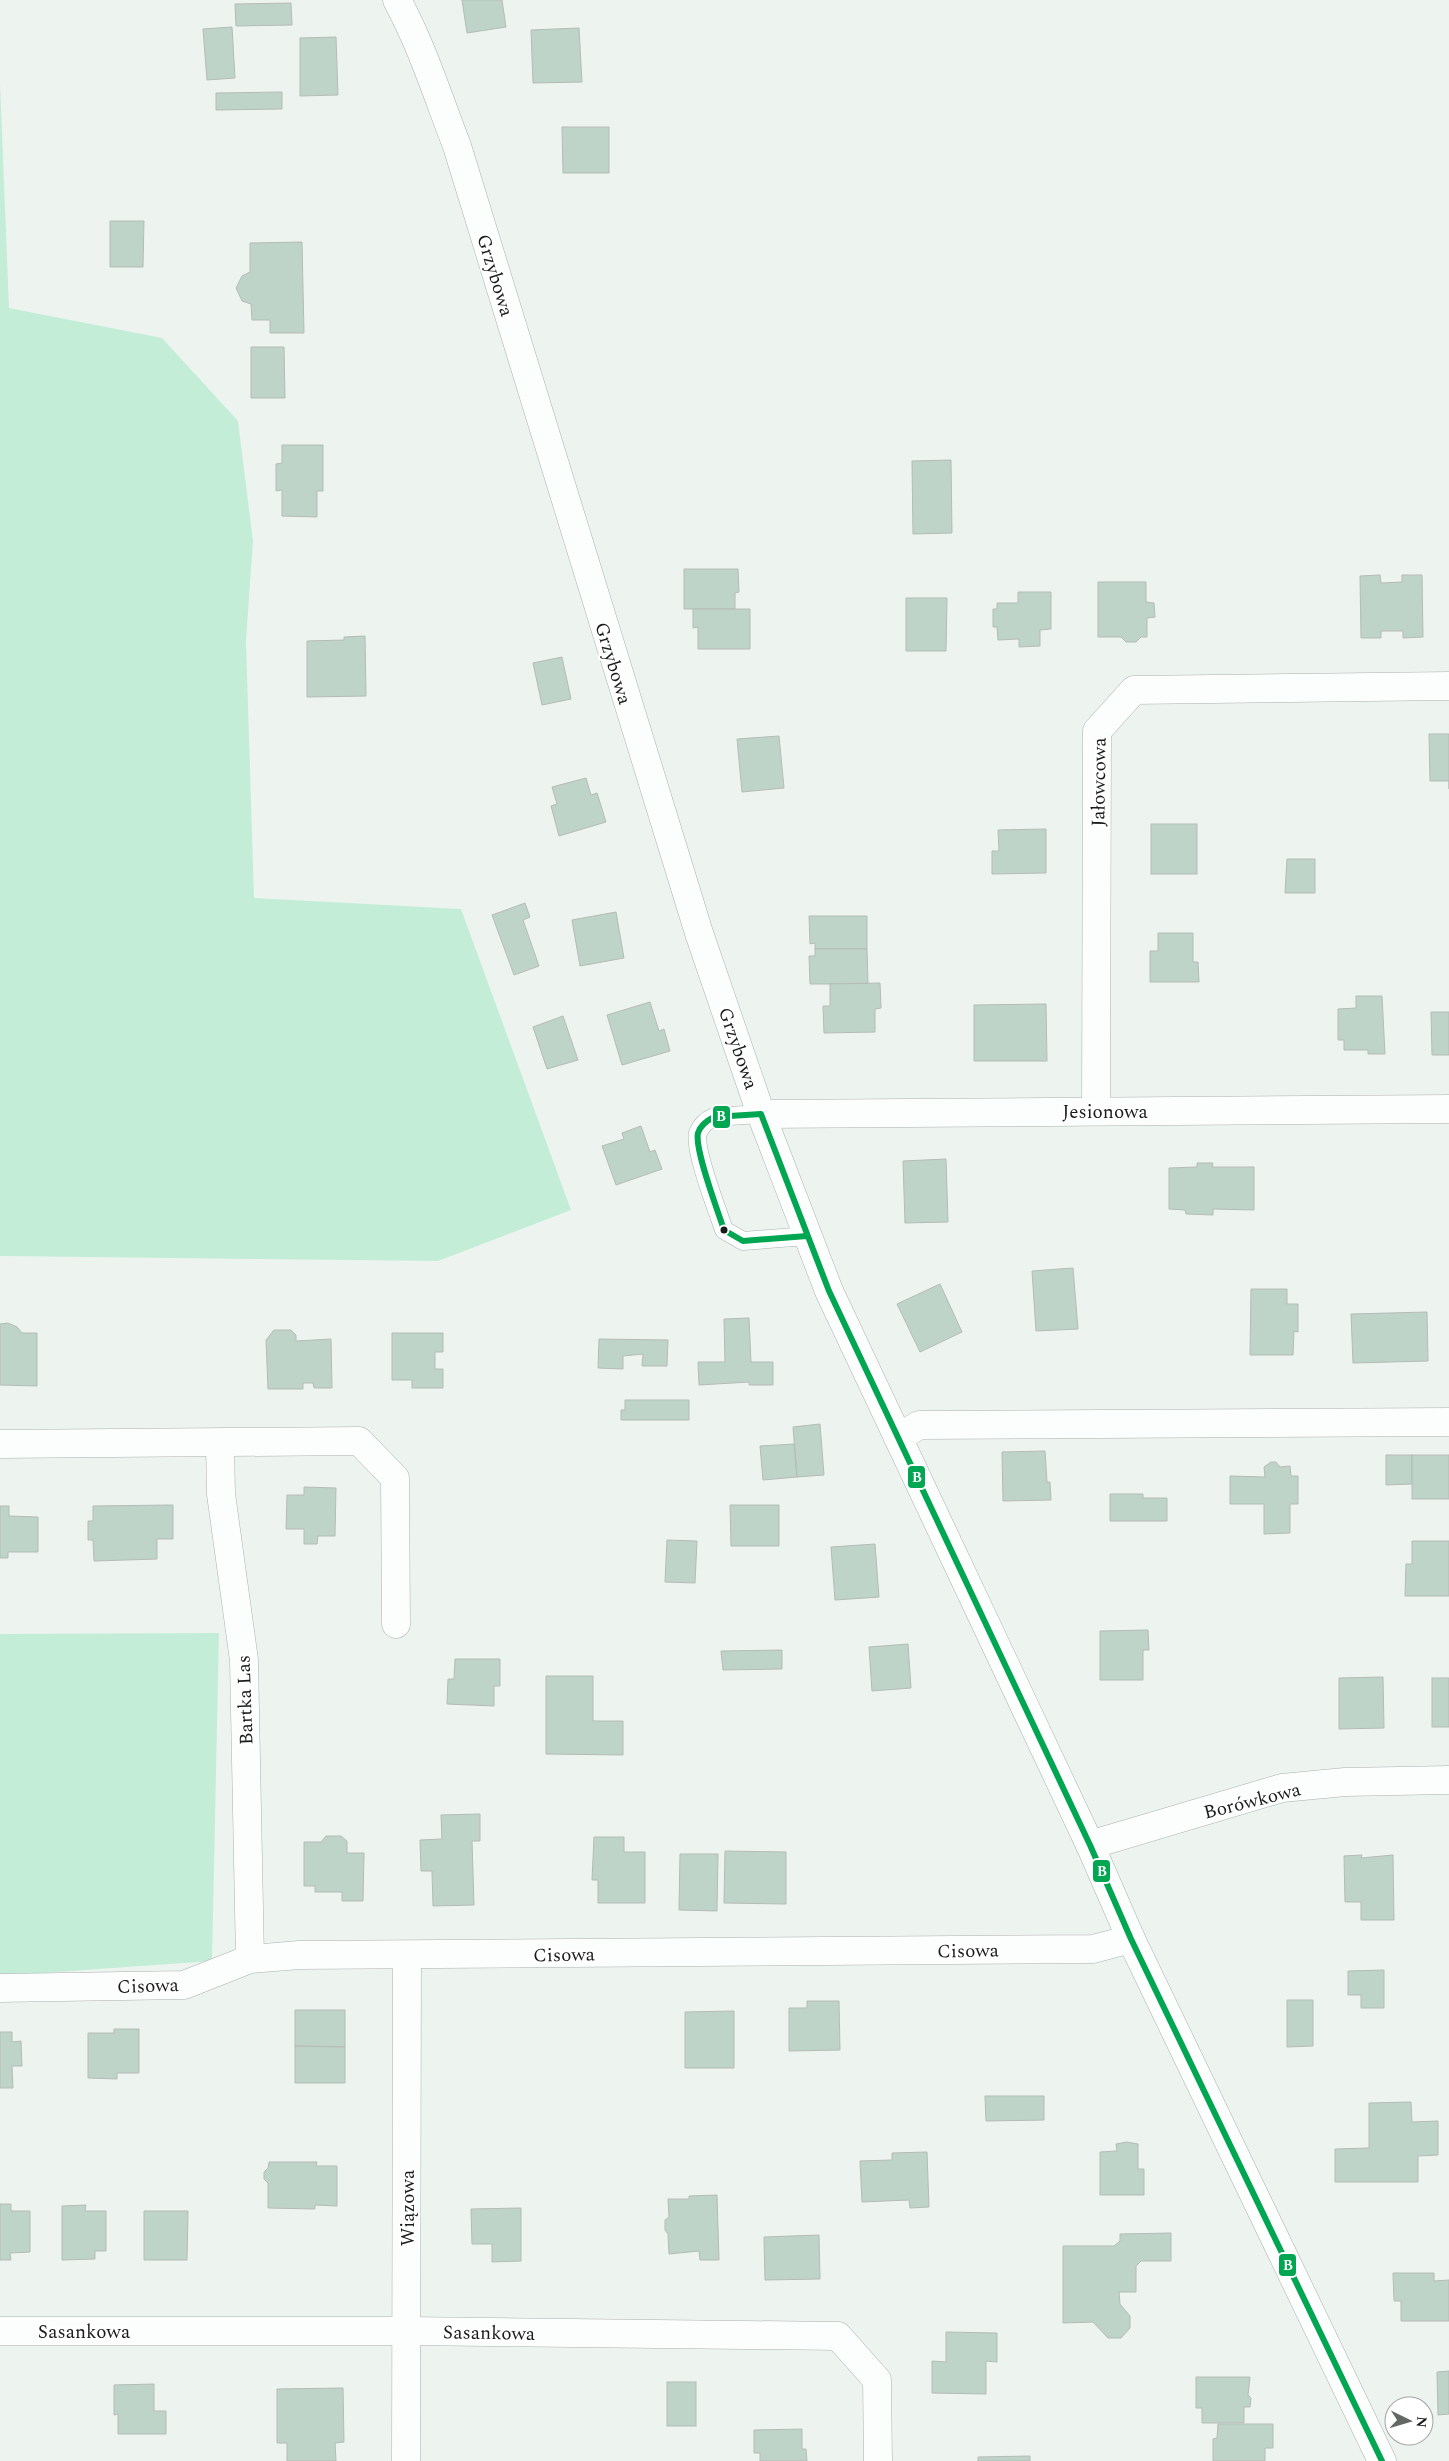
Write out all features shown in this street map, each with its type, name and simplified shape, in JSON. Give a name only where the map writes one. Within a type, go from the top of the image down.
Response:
[{"type":"street","name":"Grzybowa","points":[[397,0],[429,72],[457,146],[699,933],[807,1236],[830,1291],[1090,1845],[1131,1939],[1382,2461]]},
{"type":"street","name":"Jałowcowa","points":[[1096,1111],[1097,731],[1134,690],[1449,686]]},
{"type":"street","name":"Jesionowa","points":[[762,1114],[1449,1109]]},
{"type":"street","points":[[898,1438],[919,1425],[1449,1422]]},
{"type":"street","points":[[0,1444],[359,1440],[395,1478],[396,1624]]},
{"type":"street","name":"Bartka Las","points":[[220,1443],[222,1494],[244,1660],[250,1959]]},
{"type":"street","name":"Borówkowa","points":[[1090,1845],[1282,1788],[1345,1782],[1449,1780]]},
{"type":"street","name":"Cisowa","points":[[0,1988],[184,1985],[250,1959],[299,1955],[1093,1949],[1131,1939]]},
{"type":"street","name":"Wiązowa","points":[[406,2461],[407,1955]]},
{"type":"street","name":"Sasankowa","points":[[0,2331],[406,2331],[838,2336],[877,2380],[878,2461]]},
{"type":"lane","points":[[762,1114],[714,1117],[707,1120],[698,1132],[698,1147],[724,1230],[743,1241],[807,1236]]},
{"type":"green space","points":[[0,82],[9,308],[162,338],[238,421],[253,541],[246,641],[254,898],[461,909],[571,1210],[438,1261],[0,1256]]},
{"type":"green space","points":[[219,1633],[212,1961],[0,1976],[0,1634]]},
{"type":"building","points":[[462,0],[502,0],[506,27],[467,33]]},
{"type":"building","points":[[291,3],[292,25],[236,26],[235,4]]},
{"type":"building","points":[[232,27],[235,78],[207,80],[203,29]]},
{"type":"building","points":[[579,28],[582,82],[533,83],[531,30]]},
{"type":"building","points":[[336,37],[338,95],[300,96],[300,38]]},
{"type":"building","points":[[282,92],[282,109],[216,110],[216,93]]},
{"type":"building","points":[[562,127],[609,127],[609,173],[563,173]]},
{"type":"building","points":[[110,221],[144,221],[143,267],[110,267]]},
{"type":"building","points":[[302,242],[304,333],[270,333],[270,320],[252,320],[251,304],[242,301],[236,288],[242,276],[250,272],[250,243]]},
{"type":"building","points":[[251,347],[284,347],[285,398],[251,398]]},
{"type":"building","points":[[282,445],[323,445],[323,491],[317,491],[317,517],[282,516],[282,490],[276,491],[276,464],[282,463]]},
{"type":"building","points":[[951,460],[952,533],[913,534],[912,461]]},
{"type":"building","points":[[684,569],[738,569],[739,592],[735,593],[735,609],[684,609]]},
{"type":"building","points":[[1380,575],[1381,583],[1402,582],[1402,575],[1422,575],[1423,637],[1403,638],[1403,631],[1381,631],[1381,638],[1361,638],[1360,576]]},
{"type":"building","points":[[1098,582],[1146,582],[1146,602],[1154,603],[1155,617],[1147,618],[1147,637],[1141,637],[1136,642],[1126,642],[1121,637],[1098,637]]},
{"type":"building","points":[[1018,592],[1051,592],[1051,629],[1040,630],[1040,646],[1019,647],[1019,639],[998,640],[997,627],[993,627],[993,609],[997,609],[997,603],[1018,603]]},
{"type":"building","points":[[906,598],[947,598],[946,651],[906,651]]},
{"type":"building","points":[[693,609],[750,609],[750,649],[698,649],[698,627],[693,628]]},
{"type":"building","points":[[365,636],[366,696],[307,697],[307,641],[344,640],[344,637]]},
{"type":"building","points":[[562,657],[571,699],[542,705],[533,663]]},
{"type":"building","points":[[1429,734],[1449,734],[1449,781],[1430,781]]},
{"type":"building","points":[[779,736],[784,788],[742,792],[737,739]]},
{"type":"building","points":[[586,778],[591,795],[597,793],[606,822],[559,836],[551,806],[557,804],[552,787]]},
{"type":"building","points":[[1151,824],[1197,824],[1197,874],[1151,874]]},
{"type":"building","points":[[1046,829],[1046,873],[992,874],[992,851],[999,851],[998,830]]},
{"type":"building","points":[[1287,859],[1315,859],[1315,893],[1285,893]]},
{"type":"building","points":[[525,903],[530,917],[523,920],[539,966],[514,975],[492,915]]},
{"type":"building","points":[[616,912],[624,958],[580,966],[572,920]]},
{"type":"building","points":[[809,916],[867,916],[867,949],[815,949],[815,943],[810,944]]},
{"type":"building","points":[[1158,933],[1193,933],[1193,962],[1198,962],[1199,982],[1150,982],[1150,951],[1158,951]]},
{"type":"building","points":[[815,949],[867,949],[868,984],[810,984],[809,956],[815,956]]},
{"type":"building","points":[[880,983],[881,1008],[875,1009],[875,1032],[824,1033],[823,1006],[830,1006],[830,984]]},
{"type":"building","points":[[1356,996],[1382,996],[1385,1054],[1368,1054],[1368,1050],[1344,1050],[1344,1040],[1338,1040],[1338,1009],[1356,1008]]},
{"type":"building","points":[[650,1002],[659,1031],[664,1029],[670,1051],[622,1065],[607,1015]]},
{"type":"building","points":[[1046,1004],[1047,1061],[974,1061],[974,1005]]},
{"type":"building","points":[[1431,1012],[1449,1012],[1449,1055],[1432,1055]]},
{"type":"building","points":[[563,1016],[578,1060],[547,1069],[533,1027]]},
{"type":"building","points":[[641,1126],[650,1152],[655,1150],[662,1169],[616,1185],[602,1146],[624,1139],[622,1133]]},
{"type":"building","points":[[946,1159],[948,1222],[905,1223],[903,1161]]},
{"type":"building","points":[[1197,1163],[1213,1163],[1212,1167],[1254,1167],[1254,1210],[1213,1209],[1213,1215],[1186,1214],[1185,1210],[1169,1209],[1169,1168],[1197,1167]]},
{"type":"building","points":[[1073,1268],[1078,1329],[1036,1331],[1032,1271]]},
{"type":"building","points":[[940,1284],[962,1332],[920,1352],[897,1304]]},
{"type":"building","points":[[1251,1289],[1287,1289],[1287,1304],[1298,1304],[1298,1332],[1294,1331],[1293,1355],[1250,1355]]},
{"type":"building","points":[[1427,1312],[1428,1361],[1353,1363],[1351,1314]]},
{"type":"building","points":[[749,1318],[751,1362],[773,1362],[773,1385],[749,1385],[749,1382],[699,1385],[698,1362],[725,1362],[724,1319]]},
{"type":"building","points":[[8,1323],[17,1327],[22,1333],[37,1333],[37,1386],[0,1385],[0,1324]]},
{"type":"building","points":[[274,1330],[291,1330],[296,1335],[296,1341],[331,1339],[332,1388],[314,1388],[313,1383],[303,1383],[303,1389],[268,1389],[266,1340]]},
{"type":"building","points":[[392,1333],[443,1333],[443,1352],[435,1352],[435,1369],[443,1369],[443,1388],[412,1388],[412,1380],[392,1380]]},
{"type":"building","points":[[599,1339],[668,1340],[667,1366],[642,1366],[643,1354],[623,1356],[623,1369],[598,1368]]},
{"type":"building","points":[[625,1400],[689,1400],[689,1420],[621,1420],[621,1410],[625,1410]]},
{"type":"building","points":[[820,1424],[824,1475],[797,1477],[793,1427]]},
{"type":"building","points":[[794,1444],[797,1477],[763,1480],[760,1446]]},
{"type":"building","points":[[1045,1451],[1047,1482],[1050,1482],[1051,1500],[1003,1501],[1002,1452]]},
{"type":"building","points":[[1386,1455],[1412,1455],[1412,1484],[1386,1485]]},
{"type":"building","points":[[1412,1455],[1449,1455],[1449,1499],[1412,1499]]},
{"type":"building","points":[[1271,1462],[1276,1462],[1280,1467],[1290,1466],[1291,1476],[1298,1476],[1298,1504],[1290,1504],[1290,1533],[1264,1534],[1264,1504],[1230,1504],[1230,1476],[1265,1477],[1264,1467]]},
{"type":"building","points":[[304,1487],[336,1488],[335,1536],[318,1536],[317,1544],[304,1544],[304,1529],[286,1529],[287,1495],[304,1495]]},
{"type":"building","points":[[1110,1494],[1143,1494],[1143,1498],[1167,1498],[1167,1521],[1110,1521]]},
{"type":"building","points":[[173,1505],[173,1539],[157,1539],[157,1559],[94,1561],[93,1540],[88,1540],[88,1521],[93,1521],[93,1506]]},
{"type":"building","points":[[730,1505],[779,1505],[779,1546],[731,1546]]},
{"type":"building","points":[[0,1506],[9,1506],[9,1516],[38,1517],[38,1552],[8,1552],[8,1558],[0,1558]]},
{"type":"building","points":[[667,1540],[697,1541],[695,1583],[665,1582]]},
{"type":"building","points":[[1412,1541],[1449,1541],[1449,1596],[1405,1596],[1406,1564],[1412,1564]]},
{"type":"building","points":[[875,1544],[879,1597],[835,1600],[831,1547]]},
{"type":"building","points":[[1148,1630],[1149,1650],[1143,1650],[1143,1680],[1100,1680],[1100,1631]]},
{"type":"building","points":[[908,1644],[911,1688],[872,1691],[869,1647]]},
{"type":"building","points":[[782,1650],[782,1669],[723,1670],[721,1651]]},
{"type":"building","points":[[455,1659],[500,1659],[500,1686],[494,1686],[494,1706],[447,1704],[448,1679],[454,1679]]},
{"type":"building","points":[[546,1676],[593,1676],[593,1721],[623,1721],[623,1755],[546,1754]]},
{"type":"building","points":[[1383,1677],[1384,1728],[1339,1729],[1339,1678]]},
{"type":"building","points":[[1432,1678],[1449,1678],[1449,1727],[1432,1727]]},
{"type":"building","points":[[480,1814],[480,1841],[472,1841],[474,1905],[433,1906],[432,1871],[421,1871],[420,1840],[442,1839],[441,1815]]},
{"type":"building","points":[[326,1836],[341,1836],[347,1841],[347,1853],[364,1853],[363,1901],[342,1901],[342,1892],[315,1892],[315,1886],[304,1886],[304,1842],[321,1842]]},
{"type":"building","points":[[594,1837],[624,1837],[624,1852],[645,1852],[645,1903],[598,1903],[598,1880],[592,1880]]},
{"type":"building","points":[[725,1851],[786,1852],[786,1904],[724,1903]]},
{"type":"building","points":[[680,1854],[718,1854],[717,1911],[679,1910]]},
{"type":"building","points":[[1362,1855],[1361,1858],[1393,1855],[1394,1920],[1361,1920],[1361,1902],[1345,1902],[1344,1856]]},
{"type":"building","points":[[1384,1970],[1384,2008],[1361,2008],[1361,1995],[1348,1995],[1348,1971]]},
{"type":"building","points":[[1287,2000],[1313,2000],[1313,2046],[1287,2047]]},
{"type":"building","points":[[807,2001],[839,2001],[840,2050],[789,2051],[789,2008],[807,2008]]},
{"type":"building","points":[[295,2010],[345,2010],[345,2047],[295,2046]]},
{"type":"building","points":[[734,2011],[734,2068],[685,2068],[685,2012]]},
{"type":"building","points":[[114,2029],[139,2029],[139,2073],[117,2073],[117,2079],[88,2078],[88,2033],[114,2033]]},
{"type":"building","points":[[0,2032],[12,2032],[12,2042],[21,2041],[22,2066],[12,2066],[13,2088],[0,2088]]},
{"type":"building","points":[[295,2046],[345,2047],[345,2083],[295,2083]]},
{"type":"building","points":[[985,2096],[1044,2096],[1044,2120],[986,2121]]},
{"type":"building","points":[[1411,2102],[1412,2122],[1438,2121],[1438,2155],[1418,2156],[1418,2182],[1335,2182],[1335,2149],[1369,2148],[1369,2103]]},
{"type":"building","points":[[1127,2142],[1138,2144],[1138,2169],[1144,2169],[1144,2195],[1100,2195],[1100,2152],[1117,2151],[1116,2144]]},
{"type":"building","points":[[927,2152],[929,2207],[910,2208],[909,2200],[862,2202],[860,2161],[892,2160],[892,2153]]},
{"type":"building","points":[[269,2162],[317,2162],[316,2166],[337,2166],[337,2206],[315,2205],[315,2209],[268,2208],[268,2183],[264,2179],[264,2172],[268,2168]]},
{"type":"building","points":[[717,2195],[719,2260],[700,2260],[699,2251],[669,2254],[668,2234],[665,2230],[665,2220],[669,2217],[668,2199],[689,2199],[689,2196]]},
{"type":"building","points":[[0,2204],[11,2204],[11,2211],[30,2211],[30,2252],[10,2253],[11,2260],[0,2260]]},
{"type":"building","points":[[86,2205],[85,2211],[106,2211],[106,2251],[95,2251],[95,2259],[62,2260],[62,2206]]},
{"type":"building","points":[[521,2208],[521,2261],[492,2262],[492,2244],[472,2244],[471,2209]]},
{"type":"building","points":[[144,2211],[188,2211],[187,2260],[144,2260]]},
{"type":"building","points":[[1171,2233],[1171,2261],[1141,2261],[1136,2266],[1136,2292],[1119,2292],[1120,2304],[1130,2316],[1130,2328],[1121,2338],[1108,2338],[1093,2322],[1063,2323],[1063,2246],[1114,2246],[1120,2241],[1120,2234]]},
{"type":"building","points":[[819,2235],[820,2279],[765,2280],[764,2237]]},
{"type":"building","points":[[1393,2273],[1434,2273],[1434,2281],[1449,2280],[1449,2321],[1401,2321],[1401,2301],[1394,2301]]},
{"type":"building","points":[[946,2332],[997,2333],[997,2362],[986,2361],[986,2394],[932,2393],[932,2361],[946,2362]]},
{"type":"building","points":[[1449,2371],[1449,2414],[1438,2415],[1437,2372]]},
{"type":"building","points":[[1196,2377],[1250,2377],[1248,2395],[1251,2398],[1250,2407],[1244,2407],[1244,2423],[1202,2423],[1202,2408],[1196,2408]]},
{"type":"building","points":[[667,2382],[696,2382],[696,2426],[667,2426]]},
{"type":"building","points":[[154,2384],[154,2411],[166,2411],[166,2434],[118,2434],[118,2414],[114,2415],[114,2385]]},
{"type":"building","points":[[343,2388],[344,2442],[335,2443],[336,2461],[287,2461],[287,2443],[277,2443],[277,2389]]},
{"type":"building","points":[[1218,2424],[1273,2424],[1273,2448],[1265,2448],[1265,2461],[1213,2461],[1213,2439],[1217,2438]]},
{"type":"building","points":[[802,2429],[802,2449],[806,2449],[807,2461],[760,2461],[760,2453],[754,2453],[754,2430]]},
{"type":"building","points":[[1030,2456],[1030,2461],[978,2461],[978,2457]]},
{"type":"transit line","name":"B","points":[[807,1236],[743,1241],[724,1230],[707,1180],[700,1152],[698,1133],[704,1124],[714,1117],[761,1114],[829,1291],[1090,1845],[1131,1939],[1382,2461]]}]
